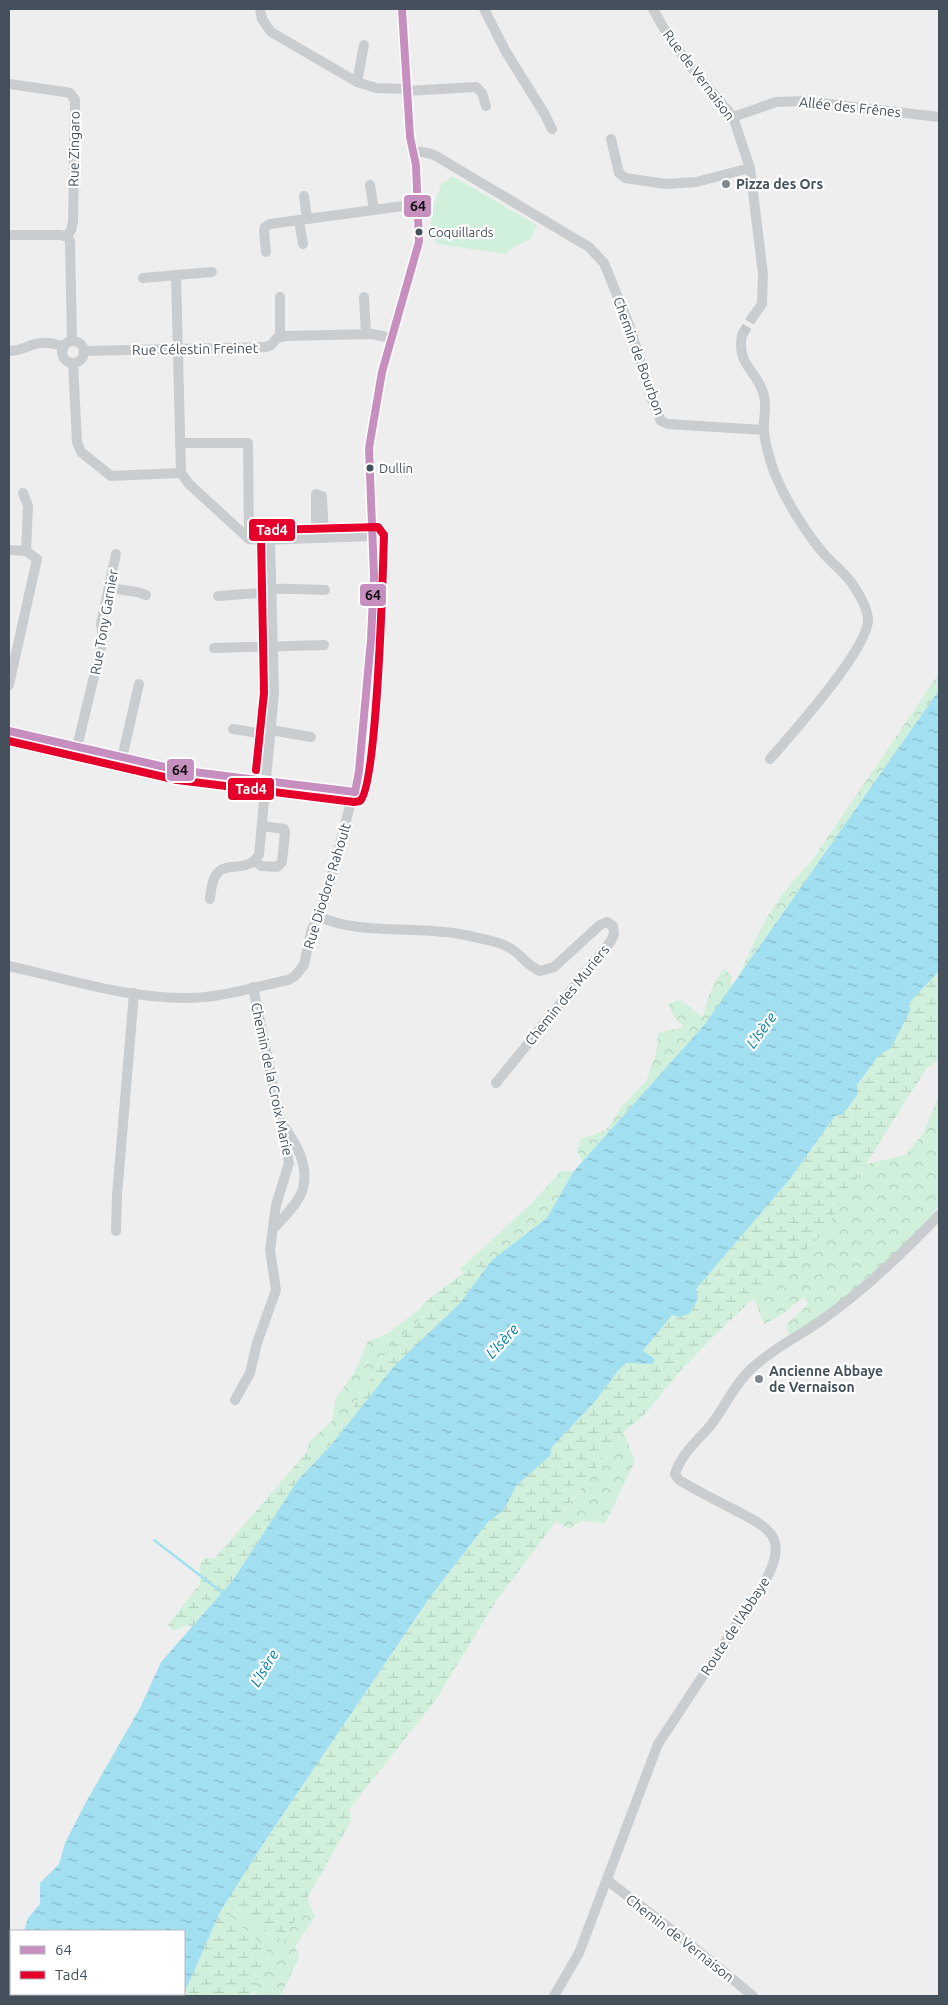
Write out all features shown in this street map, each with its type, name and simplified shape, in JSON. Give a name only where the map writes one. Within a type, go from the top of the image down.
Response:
[{"type":"street","name":"Rue Diodore Rahoult","points":[[9,966],[134,993],[189,998],[223,994],[295,976],[304,965],[311,932],[327,894],[359,771],[371,639],[374,536],[369,448],[382,372],[417,252],[419,232],[418,204],[414,151],[410,137],[406,90],[402,9]]},
{"type":"street","points":[[484,9],[506,52],[552,129]]},
{"type":"street","name":"Rue de Vernaison","points":[[653,9],[686,60],[733,117],[750,168],[763,274],[762,304],[752,318]]},
{"type":"street","points":[[261,14],[272,32],[358,82],[376,88],[406,90],[476,87],[482,93],[486,106]]},
{"type":"street","points":[[358,82],[364,44]]},
{"type":"street","name":"Rue Zingaro","points":[[9,84],[65,92],[74,96],[73,222],[68,238]]},
{"type":"street","name":"Allée des Frênes","points":[[733,117],[776,102],[804,101],[939,117]]},
{"type":"street","points":[[611,139],[619,174],[624,178],[666,184],[696,182],[750,168]]},
{"type":"street","name":"Chemin de Bourbon","points":[[414,151],[436,156],[589,247],[604,263],[630,327],[652,400],[661,421],[668,424],[764,430]]},
{"type":"street","points":[[370,185],[374,210]]},
{"type":"street","points":[[303,244],[304,196]]},
{"type":"street","points":[[266,252],[265,227],[270,224],[418,204]]},
{"type":"street","points":[[9,235],[61,235],[68,238],[71,245],[68,344],[64,357],[73,363]]},
{"type":"street","points":[[143,278],[212,272]]},
{"type":"street","points":[[176,275],[181,473],[189,484],[249,538],[270,540],[374,536]]},
{"type":"street","points":[[280,297],[280,337]]},
{"type":"street","points":[[364,297],[366,334]]},
{"type":"street","name":"Rue Célestin Freinet","points":[[84,351],[266,348],[280,337],[366,334],[391,338]]},
{"type":"street","points":[[742,335],[740,345],[741,356],[756,378],[764,396],[766,419],[764,430],[774,471],[812,540],[853,585],[868,620],[859,644],[839,675],[770,758]]},
{"type":"street","points":[[9,351],[20,351],[34,344],[82,345],[84,351],[81,359],[73,363]]},
{"type":"street","points":[[73,363],[77,442],[82,452],[111,476],[181,473]]},
{"type":"street","points":[[180,443],[248,443],[249,538]]},
{"type":"street","points":[[23,492],[28,506],[26,551]]},
{"type":"street","points":[[210,899],[214,876],[219,871],[227,867],[247,865],[255,861],[259,855],[274,693],[270,540]]},
{"type":"street","points":[[9,550],[26,551],[37,559],[9,685]]},
{"type":"street","name":"Rue Tony Garnier","points":[[77,747],[103,639],[101,624],[116,554]]},
{"type":"street","points":[[109,588],[146,595]]},
{"type":"street","points":[[218,596],[293,588],[298,590],[325,590]]},
{"type":"street","points":[[214,648],[324,645]]},
{"type":"street","points":[[122,758],[139,684]]},
{"type":"street","points":[[233,729],[311,737]]},
{"type":"street","points":[[9,731],[195,773],[355,792]]},
{"type":"street","points":[[255,861],[261,866],[277,866],[282,862],[286,832],[284,829],[262,826]]},
{"type":"street","name":"Chemin des Muriers","points":[[318,916],[329,922],[349,926],[454,933],[493,942],[515,951],[540,971],[554,967],[600,925],[607,922],[613,926],[614,934],[611,941],[496,1083]]},
{"type":"street","name":"Chemin de la Croix Marie","points":[[235,1400],[250,1374],[257,1343],[276,1290],[270,1250],[276,1205],[289,1163],[253,987]]},
{"type":"street","points":[[116,1231],[117,1195],[134,993]]},
{"type":"street","points":[[273,1230],[292,1208],[303,1189],[304,1163],[292,1137],[279,1120]]},
{"type":"street","name":"Route de l'Abbaye","points":[[554,1996],[579,1953],[658,1744],[766,1580],[775,1559],[775,1543],[767,1528],[679,1480],[675,1474],[679,1463],[752,1368],[853,1297],[902,1255],[939,1215]]},
{"type":"street","name":"Chemin de Vernaison","points":[[607,1880],[753,1996]]},
{"type":"green space","points":[[452,176],[537,225],[531,239],[514,247],[506,254],[437,244],[430,229],[433,206],[441,185]]},
{"type":"green space","points":[[939,673],[939,690],[740,974],[753,944],[778,900],[811,862]]},
{"type":"green space","points":[[724,969],[732,976],[731,988],[705,1024],[582,1162],[577,1150],[581,1139],[606,1130],[622,1106],[646,1081],[656,1054],[658,1033],[683,1027],[673,1015],[669,1003],[680,1000],[703,1017],[716,980]]},
{"type":"green space","points":[[939,971],[939,1059],[926,1069],[819,1238],[724,1326],[681,1370],[645,1414],[623,1432],[496,1601],[435,1701],[350,1808],[351,1821],[283,1941],[231,1908],[230,1916],[267,1949],[251,1996],[183,1996],[220,1912],[267,1838],[430,1597],[488,1522],[504,1510],[516,1486],[550,1456],[552,1447],[592,1405],[618,1371],[626,1363],[653,1363],[655,1359],[643,1352],[672,1314],[790,1179],[879,1055],[891,1048],[909,1003]]},
{"type":"green space","points":[[939,1095],[939,1205],[902,1252],[796,1336],[788,1333],[787,1324],[808,1304],[804,1297],[781,1315],[764,1324],[754,1298],[819,1238],[866,1164],[905,1155],[923,1134]]},
{"type":"green space","points":[[561,1171],[573,1172],[547,1218],[492,1260],[484,1257],[463,1273],[461,1268],[532,1203]]},
{"type":"green space","points":[[484,1257],[492,1260],[460,1303],[394,1366],[331,1445],[387,1350],[427,1313],[421,1308],[424,1303]]},
{"type":"green space","points":[[421,1308],[427,1313],[387,1350],[331,1445],[322,1455],[307,1452],[309,1442],[332,1421],[336,1398],[354,1373],[368,1341],[387,1334]]},
{"type":"green space","points":[[623,1432],[635,1461],[605,1523],[581,1521],[570,1529],[556,1522]]},
{"type":"green space","points":[[307,1452],[322,1455],[298,1480],[233,1580],[192,1627],[188,1625],[173,1631],[168,1625],[200,1584],[200,1564],[205,1558],[214,1559]]},
{"type":"green space","points":[[307,1898],[315,1916],[295,1946],[299,1958],[280,1996],[256,1996],[253,1990],[266,1949],[230,1916],[231,1907],[283,1941]]},
{"type":"water","name":"L'Isère","points":[[939,690],[939,971],[909,1003],[910,1011],[891,1048],[879,1055],[857,1085],[858,1094],[842,1115],[835,1116],[790,1179],[696,1289],[698,1299],[689,1314],[679,1317],[672,1315],[643,1351],[655,1359],[653,1364],[626,1363],[618,1371],[592,1405],[552,1447],[550,1456],[516,1486],[504,1510],[488,1522],[430,1597],[267,1838],[220,1912],[185,1992],[185,1930],[24,1930],[28,1918],[40,1904],[40,1883],[59,1864],[65,1843],[86,1802],[140,1708],[161,1662],[233,1580],[298,1480],[331,1445],[394,1366],[460,1303],[492,1260],[547,1218],[573,1172],[705,1024]]},
{"type":"water","points":[[10,1956],[10,1995],[184,1995],[9,1996]]},
{"type":"waterway","points":[[154,1540],[224,1594]]},
{"type":"tunnel","points":[[742,335],[752,318]]},
{"type":"transit line","name":"64","points":[[355,792],[359,771],[371,639],[374,576],[369,448],[382,372],[419,242],[416,165],[410,137],[402,9]]},
{"type":"transit line","name":"Tad4","points":[[9,741],[177,780],[354,802],[360,801],[366,787],[371,758],[378,676],[384,535],[378,527],[270,530],[261,536],[264,693],[256,770]]},
{"type":"transit line","name":"64","points":[[9,731],[178,770],[355,792]]},
{"type":"place","name":"Pizza des Ors","points":[[726,184]]},
{"type":"place","name":"Coquillards","points":[[419,232]]},
{"type":"place","name":"Dullin","points":[[370,468]]},
{"type":"place","name":"Ancienne Abbaye de Vernaison","points":[[759,1379]]}]
